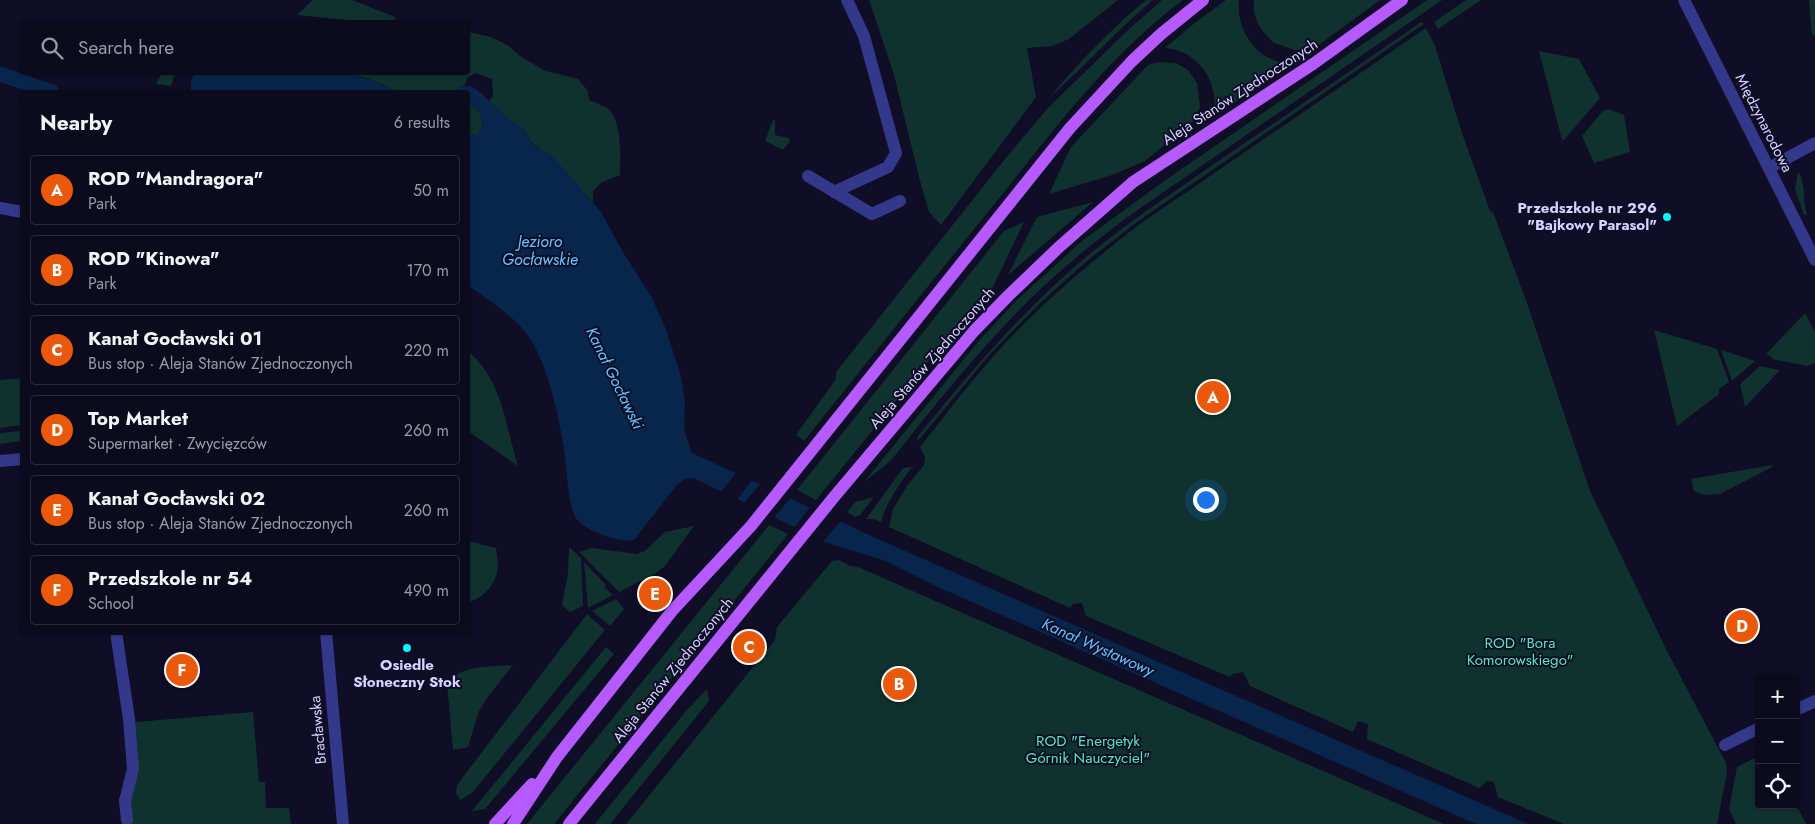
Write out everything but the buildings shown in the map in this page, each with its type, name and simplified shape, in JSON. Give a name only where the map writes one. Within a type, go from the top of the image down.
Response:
[{"type":"main road","points":[[495,824],[557,757],[672,611],[752,526],[1070,128],[1125,68],[1161,34],[1202,0]]},
{"type":"main road","name":"Aleja Stanów Zjednoczonych","points":[[570,824],[834,497],[974,331],[1026,279],[1133,182],[1313,64],[1402,0]]},
{"type":"main road","points":[[513,824],[557,757]]},
{"type":"street","points":[[834,192],[888,167],[896,153],[864,36],[847,0]]},
{"type":"street","name":"Międzynarodowa","points":[[1684,0],[1815,260]]},
{"type":"street","points":[[1769,168],[1815,142]]},
{"type":"street","points":[[808,176],[872,214],[900,201]]},
{"type":"street","points":[[0,208],[20,212]]},
{"type":"street","points":[[0,461],[20,459]]},
{"type":"street","points":[[116,635],[129,719],[133,769],[126,801],[127,820]]},
{"type":"street","name":"Bracławska","points":[[326,635],[343,824]]},
{"type":"street","points":[[1800,708],[1815,700]]},
{"type":"street","points":[[1725,745],[1755,730]]},
{"type":"green space","points":[[313,0],[352,0],[395,17],[396,20],[348,20],[297,15]]},
{"type":"green space","points":[[869,0],[1118,0],[1069,39],[1052,46],[1027,48],[1036,97],[941,225],[929,212],[894,75]]},
{"type":"green space","points":[[1146,0],[1153,0],[1050,97],[1096,46]]},
{"type":"green space","points":[[1162,0],[1183,0],[1156,22],[1106,69],[1039,148],[804,441],[796,435],[836,379],[836,372],[1009,154],[1048,108],[1127,31]]},
{"type":"green space","points":[[1226,0],[1239,0],[1239,15],[1243,29],[1255,48],[1275,61],[1291,65],[1222,111],[1214,109],[1212,87],[1203,68],[1186,54],[1165,48]]},
{"type":"green space","points":[[1254,0],[1380,0],[1316,47],[1295,50],[1274,43],[1265,34],[1259,26],[1254,13]]},
{"type":"green space","points":[[1427,0],[1442,0],[1126,218],[1065,267],[1030,299],[994,337],[893,458],[864,482],[977,343],[1015,302],[1083,240],[1167,179]]},
{"type":"green space","points":[[1466,0],[1481,0],[1438,29],[1434,22]]},
{"type":"green space","points":[[1809,0],[1815,0],[1815,34],[1812,36]]},
{"type":"green space","points":[[1421,22],[1424,24],[1137,222],[1087,261],[1040,303],[991,353],[917,442],[918,436],[998,342],[1040,298],[1086,257],[1119,231],[1221,159]]},
{"type":"green space","name":"ROD \"Bora Komorowskiego\"","points":[[1426,28],[1435,46],[1462,133],[1490,211],[1493,212],[1527,303],[1590,491],[1667,651],[1726,763],[1727,772],[1717,824],[1564,824],[1498,797],[1494,782],[1487,781],[1479,788],[1367,739],[1368,724],[1358,721],[1353,732],[1250,686],[1243,672],[1233,674],[1230,677],[1086,616],[1082,603],[1073,604],[1070,608],[889,527],[893,509],[907,486],[924,465],[925,457],[920,447],[983,369],[1044,304],[1140,224]]},
{"type":"green space","points":[[470,32],[491,37],[509,46],[521,57],[546,71],[578,79],[588,91],[589,100],[607,108],[616,121],[620,139],[620,175],[602,182],[593,191],[593,202],[530,141],[525,130],[506,117],[489,101],[493,96],[492,79],[476,73],[468,77],[464,86],[460,87],[459,90],[393,90],[366,78],[350,75],[470,75]]},
{"type":"green space","points":[[1539,51],[1579,59],[1600,98],[1564,140],[1562,140]]},
{"type":"green space","points":[[1160,62],[1176,63],[1188,70],[1197,83],[1200,107],[1193,122],[1145,161],[1112,175],[1049,194],[1071,147],[1148,65]]},
{"type":"green space","points":[[161,75],[174,75],[171,86],[156,84]]},
{"type":"green space","points":[[470,104],[479,111],[483,122],[481,130],[476,135],[470,136]]},
{"type":"green space","points":[[1608,109],[1624,115],[1630,152],[1594,163],[1582,136],[1602,112]]},
{"type":"green space","points":[[773,120],[775,120],[775,135],[789,138],[790,141],[783,150],[765,141]]},
{"type":"green space","points":[[1798,172],[1801,177],[1807,215],[1804,215],[1795,189]]},
{"type":"green space","points":[[1093,202],[1008,275],[1037,217]]},
{"type":"green space","points":[[1024,222],[990,293],[931,358],[816,500],[797,490],[1004,231]]},
{"type":"green space","points":[[1805,313],[1815,332],[1815,363],[1807,366],[1772,359],[1772,357],[1766,354]]},
{"type":"green space","points":[[1654,330],[1717,349],[1729,382],[1719,389],[1719,394],[1677,426]]},
{"type":"green space","points":[[1721,350],[1755,361],[1732,381]]},
{"type":"green space","points":[[470,353],[480,363],[496,390],[518,466],[470,432]]},
{"type":"green space","points":[[1760,366],[1780,370],[1745,407],[1740,384]]},
{"type":"green space","points":[[20,378],[20,425],[0,428],[0,380]]},
{"type":"green space","points":[[20,431],[20,441],[0,444],[0,433]]},
{"type":"green space","points":[[1772,465],[1772,467],[1720,494],[1704,495],[1694,491],[1691,479]]},
{"type":"green space","points":[[912,467],[890,500],[881,522],[866,519],[903,468]]},
{"type":"green space","points":[[874,497],[860,515],[855,517],[847,512],[855,502]]},
{"type":"green space","points":[[769,525],[788,534],[554,824],[527,824]]},
{"type":"green space","points":[[694,526],[665,566],[656,573],[619,592],[579,552],[592,548],[637,554],[645,551],[665,532]]},
{"type":"green space","points":[[470,542],[496,548],[498,560],[496,577],[490,587],[470,602]]},
{"type":"green space","points":[[569,547],[581,558],[583,606],[570,612],[562,605],[568,573]]},
{"type":"green space","name":"ROD \"Energetyk Górnik Nauczyciel\"","points":[[839,560],[1444,824],[626,824],[775,640],[777,627],[832,561]]},
{"type":"green space","points":[[584,562],[613,595],[588,608]]},
{"type":"green space","points":[[616,599],[624,609],[610,626],[592,611]]},
{"type":"green space","points":[[587,614],[605,630],[472,793],[460,800],[456,793],[457,785]]},
{"type":"green space","points":[[606,647],[614,654],[485,809],[472,811]]},
{"type":"green space","points":[[513,665],[479,711],[468,747],[453,750],[447,684],[460,673],[468,670]]},
{"type":"green space","points":[[707,689],[709,701],[610,824],[595,824],[686,711]]},
{"type":"green space","points":[[253,712],[259,782],[265,782],[266,808],[289,808],[291,824],[122,824],[119,798],[133,796],[125,723]]},
{"type":"green space","points":[[1755,758],[1755,809],[1798,809],[1806,824],[1736,824],[1729,809],[1737,767]]},
{"type":"water","points":[[193,75],[350,75],[376,82],[392,90],[192,90]]},
{"type":"water","name":"Jezioro Gocławskie","points":[[460,87],[473,87],[506,117],[526,130],[530,141],[536,147],[552,155],[601,212],[624,254],[651,296],[665,327],[681,376],[685,402],[685,433],[692,453],[878,539],[1528,824],[1476,824],[938,587],[883,560],[827,543],[694,478],[684,479],[676,486],[634,540],[612,538],[580,523],[576,518],[571,503],[556,408],[536,349],[531,339],[515,321],[470,286],[470,136],[476,135],[481,130],[483,122],[479,111],[470,104],[470,90],[459,90]]},
{"type":"pier","points":[[738,470],[754,478],[736,501],[720,493]]},
{"type":"pier","points":[[762,482],[792,496],[773,519],[743,504]]},
{"type":"pier","points":[[812,505],[842,519],[822,543],[793,529]]},
{"type":"waterway","name":"Kanał Gocławski","points":[[0,74],[46,90]]},
{"type":"place","name":"Przedszkole nr 296 \"Bajkowy Parasol\"","points":[[1667,217]]},
{"type":"place","name":"ROD \"Mandragora\"","points":[[1213,397]]},
{"type":"place","name":"Kanał Gocławski 02","points":[[655,594]]},
{"type":"place","name":"Top Market","points":[[1742,626]]},
{"type":"place","name":"Kanał Gocławski 01","points":[[749,647]]},
{"type":"place","name":"Osiedle Słoneczny Stok","points":[[407,648]]},
{"type":"place","name":"Przedszkole nr 54","points":[[182,670]]},
{"type":"place","name":"ROD \"Kinowa\"","points":[[899,684]]},
{"type":"water label","name":"Kanał Wystawowy","points":[[1098,647]]}]
